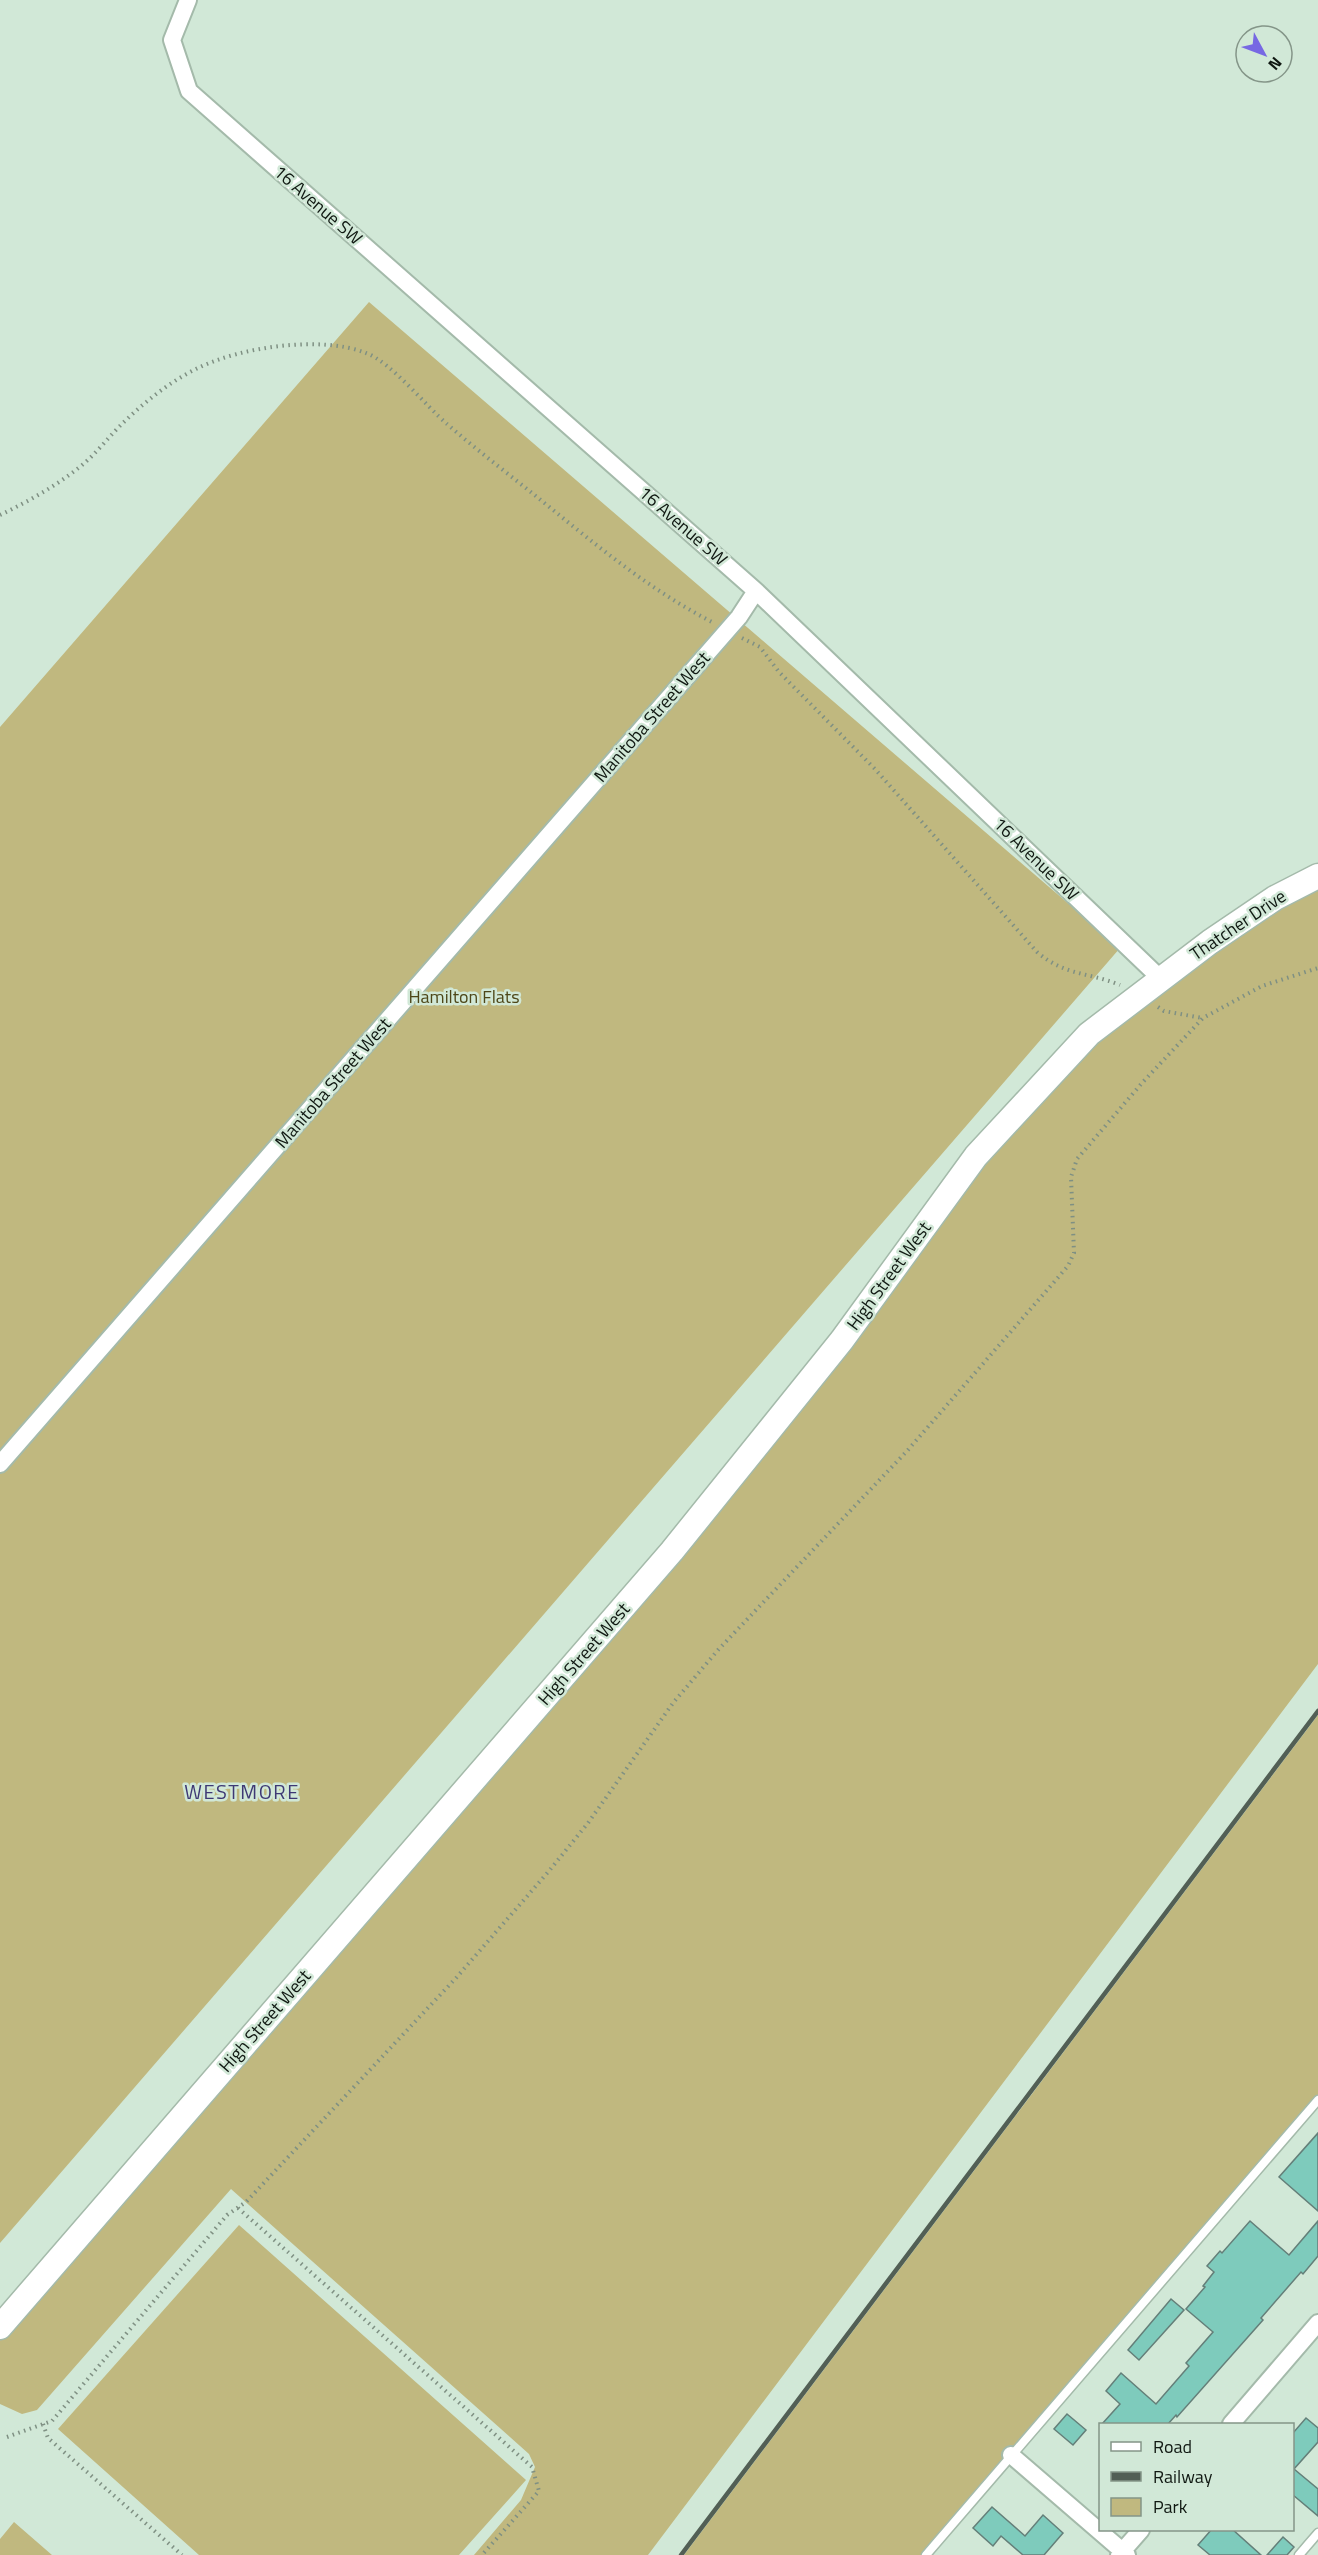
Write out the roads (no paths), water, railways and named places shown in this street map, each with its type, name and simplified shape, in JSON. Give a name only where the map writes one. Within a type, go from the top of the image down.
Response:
[{"type":"main road","name":"Thatcher Drive","points":[[1160,978],[1275,898],[1318,876]]},
{"type":"main road","name":"High Street West","points":[[0,2327],[672,1551],[842,1340],[976,1156],[1089,1034],[1160,978]]},
{"type":"street","name":"16 Avenue SW","points":[[188,0],[172,40],[189,91],[756,591],[1160,978]]},
{"type":"street","name":"Manitoba Street West","points":[[0,1464],[728,630],[756,591]]},
{"type":"street","points":[[1232,2423],[1318,2322]]},
{"type":"street","points":[[1011,2456],[1123,2554],[1140,2531]]},
{"type":"lane","points":[[926,2555],[1318,2100]]},
{"type":"lane","points":[[1299,2555],[1318,2533]]},
{"type":"railway","points":[[681,2555],[1318,1711]]},
{"type":"district","name":"WESTMORE","points":[[242,1792]]},
{"type":"park label","name":"Hamilton Flats","points":[[464,997]]}]
